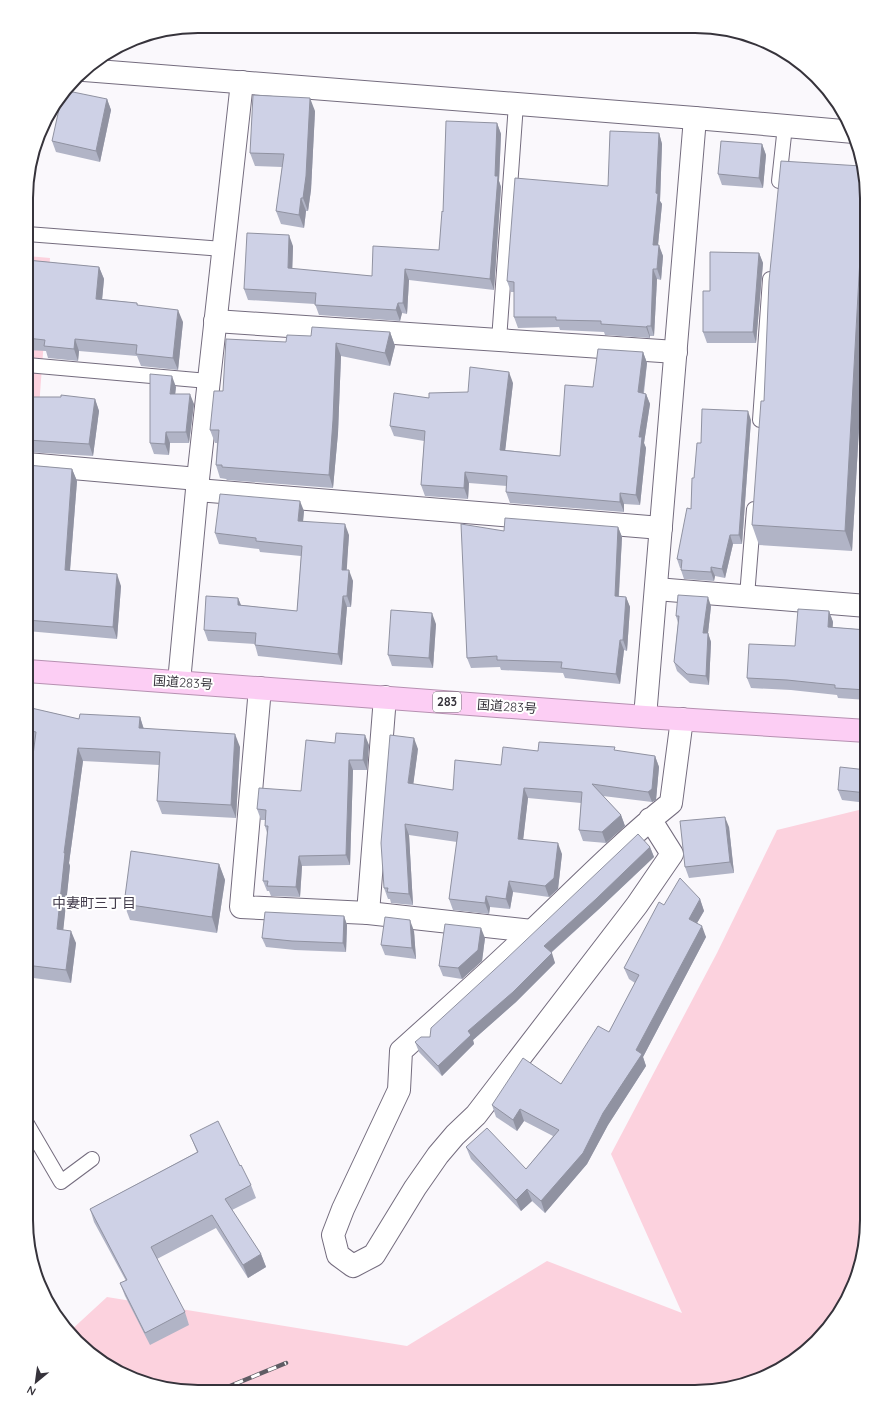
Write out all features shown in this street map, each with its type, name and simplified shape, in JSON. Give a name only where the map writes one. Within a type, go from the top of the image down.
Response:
[{"type":"highway","name":"国道283号","points":[[33,671],[860,731]]},
{"type":"street","points":[[93,71],[846,131]]},
{"type":"street","points":[[178,682],[197,484],[242,82]]},
{"type":"street","points":[[645,716],[695,118]]},
{"type":"street","points":[[215,321],[676,352]]},
{"type":"street","points":[[33,465],[197,484],[661,528]]},
{"type":"street","points":[[656,589],[860,605]]},
{"type":"street","points":[[260,688],[241,907],[368,913],[532,931]]},
{"type":"street","points":[[368,913],[385,697]]},
{"type":"street","points":[[650,819],[672,854],[637,905],[476,1115],[455,1135],[438,1155],[415,1188],[374,1255],[353,1266],[338,1255],[333,1235],[343,1210],[399,1090],[401,1051],[532,931],[590,874],[650,819],[671,803],[682,719]]},
{"type":"lane","points":[[498,340],[516,104]]},
{"type":"lane","points":[[778,191],[785,126]]},
{"type":"lane","points":[[33,234],[224,248]]},
{"type":"lane","points":[[759,432],[772,263]]},
{"type":"lane","points":[[33,366],[208,381]]},
{"type":"lane","points":[[747,596],[755,495]]},
{"type":"lane","points":[[33,1134],[61,1182],[92,1159]]},
{"type":"shaded area","points":[[33,257],[50,258],[36,448],[33,448]]},
{"type":"shaded area","points":[[860,810],[859,1241],[851,1273],[838,1302],[812,1337],[795,1351],[768,1368],[748,1376],[727,1382],[705,1385],[188,1385],[166,1382],[125,1368],[98,1351],[81,1337],[73,1328],[107,1297],[407,1346],[547,1261],[682,1313],[611,1154],[717,953],[777,830]]},
{"type":"building","points":[[72,92],[107,99],[96,151],[52,141],[59,110]]},
{"type":"building","points":[[253,95],[310,98],[306,176],[299,215],[276,211],[284,154],[250,153]]},
{"type":"building","points":[[446,121],[497,123],[495,176],[498,176],[490,279],[405,269],[403,303],[398,303],[396,310],[315,305],[316,293],[244,289],[247,233],[289,235],[288,268],[372,276],[373,246],[439,250],[442,211],[443,212]]},
{"type":"building","points":[[610,131],[659,133],[656,193],[658,194],[653,245],[659,245],[657,269],[653,269],[651,326],[601,324],[601,321],[556,320],[556,317],[514,317],[514,282],[507,281],[515,178],[608,186]]},
{"type":"building","points":[[721,141],[762,144],[759,178],[718,174]]},
{"type":"building","points":[[781,161],[857,166],[860,188],[860,258],[845,531],[752,525],[761,401],[764,401],[769,281]]},
{"type":"building","points":[[710,252],[759,253],[753,332],[703,332],[703,291],[710,291]]},
{"type":"building","points":[[33,261],[99,267],[96,299],[137,303],[137,305],[178,310],[173,358],[136,354],[137,345],[75,339],[74,349],[44,346],[45,340],[33,339]]},
{"type":"building","points":[[312,327],[390,332],[385,353],[336,343],[329,475],[222,467],[222,465],[216,465],[219,430],[210,430],[214,391],[223,391],[226,339],[286,342],[287,335],[311,336]]},
{"type":"building","points":[[598,349],[643,352],[638,392],[646,394],[639,437],[642,437],[636,495],[620,493],[620,502],[506,492],[507,476],[465,472],[464,488],[421,485],[425,431],[390,426],[394,393],[429,398],[429,393],[468,392],[470,367],[509,372],[500,450],[560,456],[565,385],[593,387]]},
{"type":"building","points":[[150,374],[172,376],[170,394],[190,394],[186,432],[166,432],[165,444],[150,443]]},
{"type":"building","points":[[61,395],[95,399],[89,444],[33,440],[33,397],[61,397]]},
{"type":"building","points":[[702,409],[748,411],[739,535],[730,535],[722,569],[711,567],[711,572],[681,570],[682,560],[677,559],[687,508],[691,509],[692,478],[694,478],[697,443],[701,443]]},
{"type":"building","points":[[33,466],[72,469],[65,570],[117,574],[113,627],[33,620]]},
{"type":"building","points":[[220,494],[300,501],[298,521],[345,524],[342,570],[349,570],[347,596],[343,596],[338,654],[255,645],[256,633],[204,630],[206,596],[238,598],[238,605],[297,611],[302,546],[256,541],[256,538],[215,533]]},
{"type":"building","points":[[505,518],[618,527],[615,596],[626,597],[623,640],[620,640],[616,674],[561,668],[562,662],[497,660],[497,656],[467,658],[461,524],[504,531]]},
{"type":"building","points":[[678,595],[708,597],[703,633],[708,633],[706,676],[687,674],[674,662],[679,616],[676,616]]},
{"type":"building","points":[[798,609],[829,611],[828,627],[860,629],[860,690],[835,688],[835,685],[787,680],[747,678],[749,644],[795,646]]},
{"type":"building","points":[[391,610],[432,613],[429,658],[388,655]]},
{"type":"building","points":[[33,708],[79,719],[80,714],[140,717],[139,728],[235,734],[231,805],[157,801],[160,752],[78,748],[64,853],[57,929],[71,931],[66,970],[33,966],[33,755],[36,732],[33,731]]},
{"type":"building","points":[[336,733],[365,735],[363,760],[349,760],[346,855],[299,856],[296,887],[267,886],[268,881],[263,881],[268,826],[265,826],[266,810],[257,809],[259,788],[301,791],[306,740],[335,743]]},
{"type":"building","points":[[390,735],[414,738],[408,783],[453,790],[455,760],[501,765],[503,747],[538,751],[539,742],[615,747],[614,750],[655,756],[652,789],[648,792],[592,784],[621,815],[602,832],[579,830],[582,792],[524,788],[518,839],[558,843],[554,878],[545,886],[509,881],[506,899],[486,896],[485,903],[449,899],[458,832],[405,824],[409,894],[387,892],[388,888],[384,888],[381,843]]},
{"type":"building","points":[[840,767],[860,769],[860,792],[838,790]]},
{"type":"building","points":[[725,817],[730,862],[685,867],[680,821]]},
{"type":"building","points":[[638,834],[650,847],[544,946],[552,953],[513,992],[468,1031],[471,1035],[438,1066],[415,1042],[421,1037],[430,1037],[431,1028]]},
{"type":"building","points":[[131,851],[219,864],[212,917],[124,904]]},
{"type":"building","points":[[680,878],[700,899],[689,919],[702,926],[636,1050],[642,1054],[603,1113],[583,1153],[541,1201],[527,1189],[516,1200],[466,1147],[487,1128],[526,1169],[559,1130],[520,1109],[513,1120],[492,1105],[523,1058],[561,1084],[598,1026],[609,1032],[639,975],[624,968],[659,902],[664,905]]},
{"type":"building","points":[[265,912],[344,916],[343,943],[262,938]]},
{"type":"building","points":[[385,917],[410,920],[412,948],[381,945]]},
{"type":"building","points":[[445,924],[481,928],[478,950],[458,968],[439,966]]},
{"type":"building","points":[[218,1121],[251,1185],[225,1199],[261,1254],[243,1265],[212,1215],[151,1247],[185,1312],[145,1333],[120,1283],[127,1280],[90,1209],[198,1152],[190,1135]]},
{"type":"railway","points":[[233,1385],[286,1363]]},
{"type":"district","name":"中妻町三丁目","points":[[94,903]]}]
